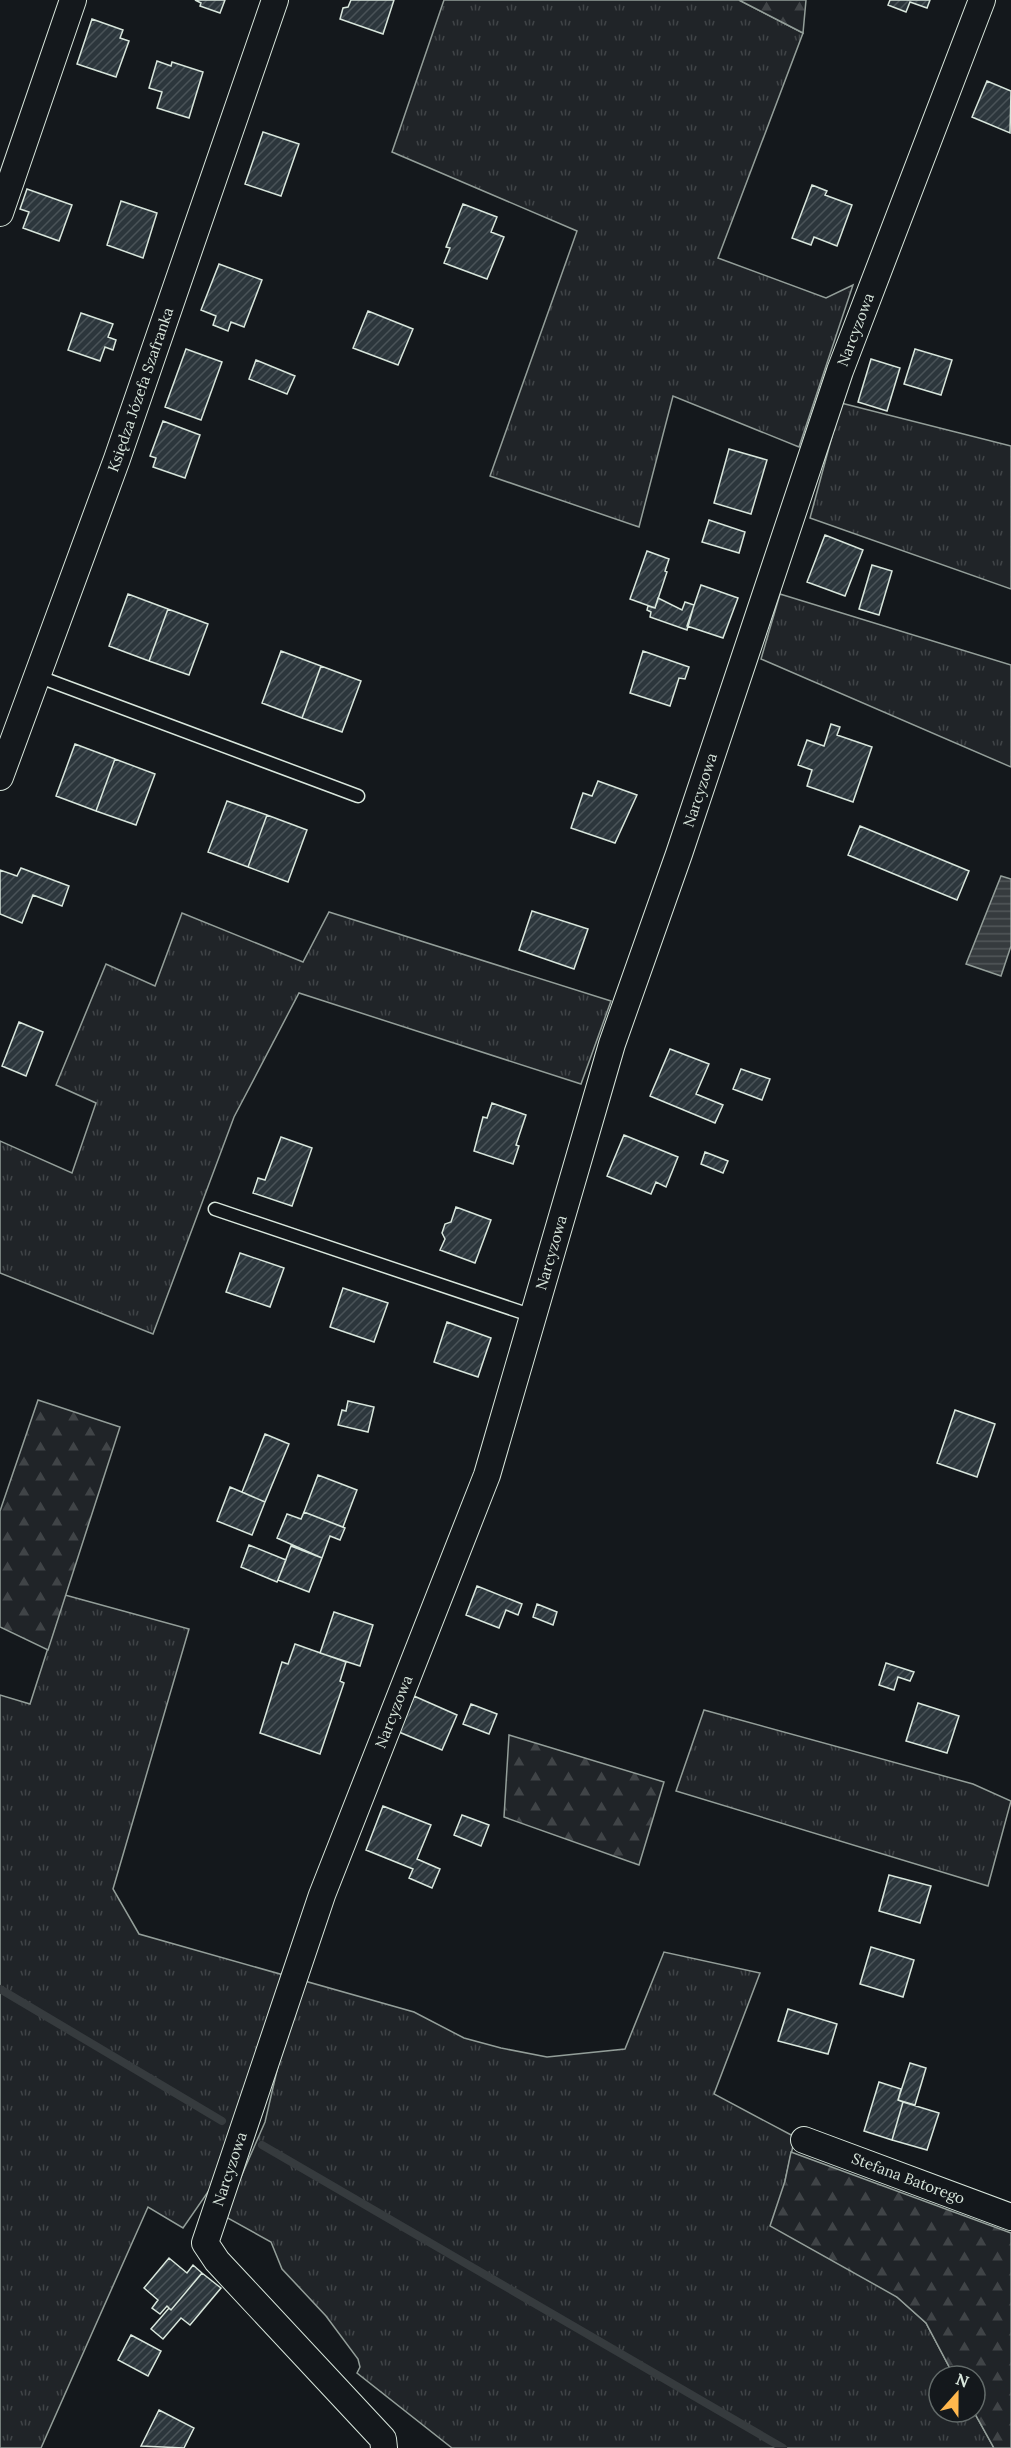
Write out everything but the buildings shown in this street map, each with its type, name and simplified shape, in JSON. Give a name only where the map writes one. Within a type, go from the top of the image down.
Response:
[{"type":"street","points":[[0,213],[73,0]]},
{"type":"street","name":"Księdza Józefa Szafranka","points":[[0,777],[121,448],[275,0]]},
{"type":"street","name":"Narcyzowa","points":[[384,2448],[383,2439],[217,2262],[205,2243],[322,1895],[487,1475],[607,1061],[679,854],[840,371],[982,0]]},
{"type":"street","name":"Stefana Batorego","points":[[804,2140],[1011,2217]]},
{"type":"lane","points":[[37,676],[358,796]]},
{"type":"lane","points":[[215,1209],[532,1316]]},
{"type":"green space","points":[[444,0],[739,0],[803,33],[718,258],[826,298],[853,285],[799,447],[673,396],[639,527],[490,476],[577,231],[392,152]]},
{"type":"green space","points":[[739,0],[806,0],[803,33]]},
{"type":"green space","points":[[841,403],[1011,446],[1011,589],[810,518]]},
{"type":"green space","points":[[780,594],[1011,665],[1011,767],[761,659]]},
{"type":"green space","points":[[329,912],[611,1001],[581,1084],[299,993],[234,1117],[153,1334],[0,1273],[0,1141],[72,1173],[96,1103],[56,1085],[106,964],[155,986],[182,913],[303,962]]},
{"type":"green space","points":[[38,1400],[120,1427],[48,1650],[0,1627],[0,1511]]},
{"type":"green space","points":[[65,1595],[189,1629],[113,1889],[139,1934],[414,2012],[464,2038],[547,2057],[625,2049],[664,1952],[760,1973],[714,2094],[795,2137],[785,2181],[897,2297],[926,2323],[948,2364],[927,2364],[927,2424],[981,2424],[994,2448],[452,2448],[357,2373],[360,2367],[358,2359],[326,2316],[282,2269],[271,2242],[224,2216],[265,2122],[289,2019],[228,2163],[183,2228],[148,2207],[41,2448],[0,2448],[0,1695],[30,1704]]},
{"type":"green space","points":[[704,1710],[973,1784],[1011,1801],[988,1886],[676,1791]]},
{"type":"green space","points":[[509,1735],[664,1782],[639,1865],[504,1817]]},
{"type":"green space","points":[[791,2152],[1011,2233],[1011,2448],[994,2448],[981,2424],[987,2424],[987,2364],[948,2364],[926,2323],[897,2297],[770,2226],[785,2181]]},
{"type":"shaded area","points":[[1001,876],[1011,879],[1011,946],[1001,976],[966,964]]},
{"type":"waterway","points":[[0,1989],[222,2121]]},
{"type":"waterway","points":[[262,2145],[783,2448]]}]
